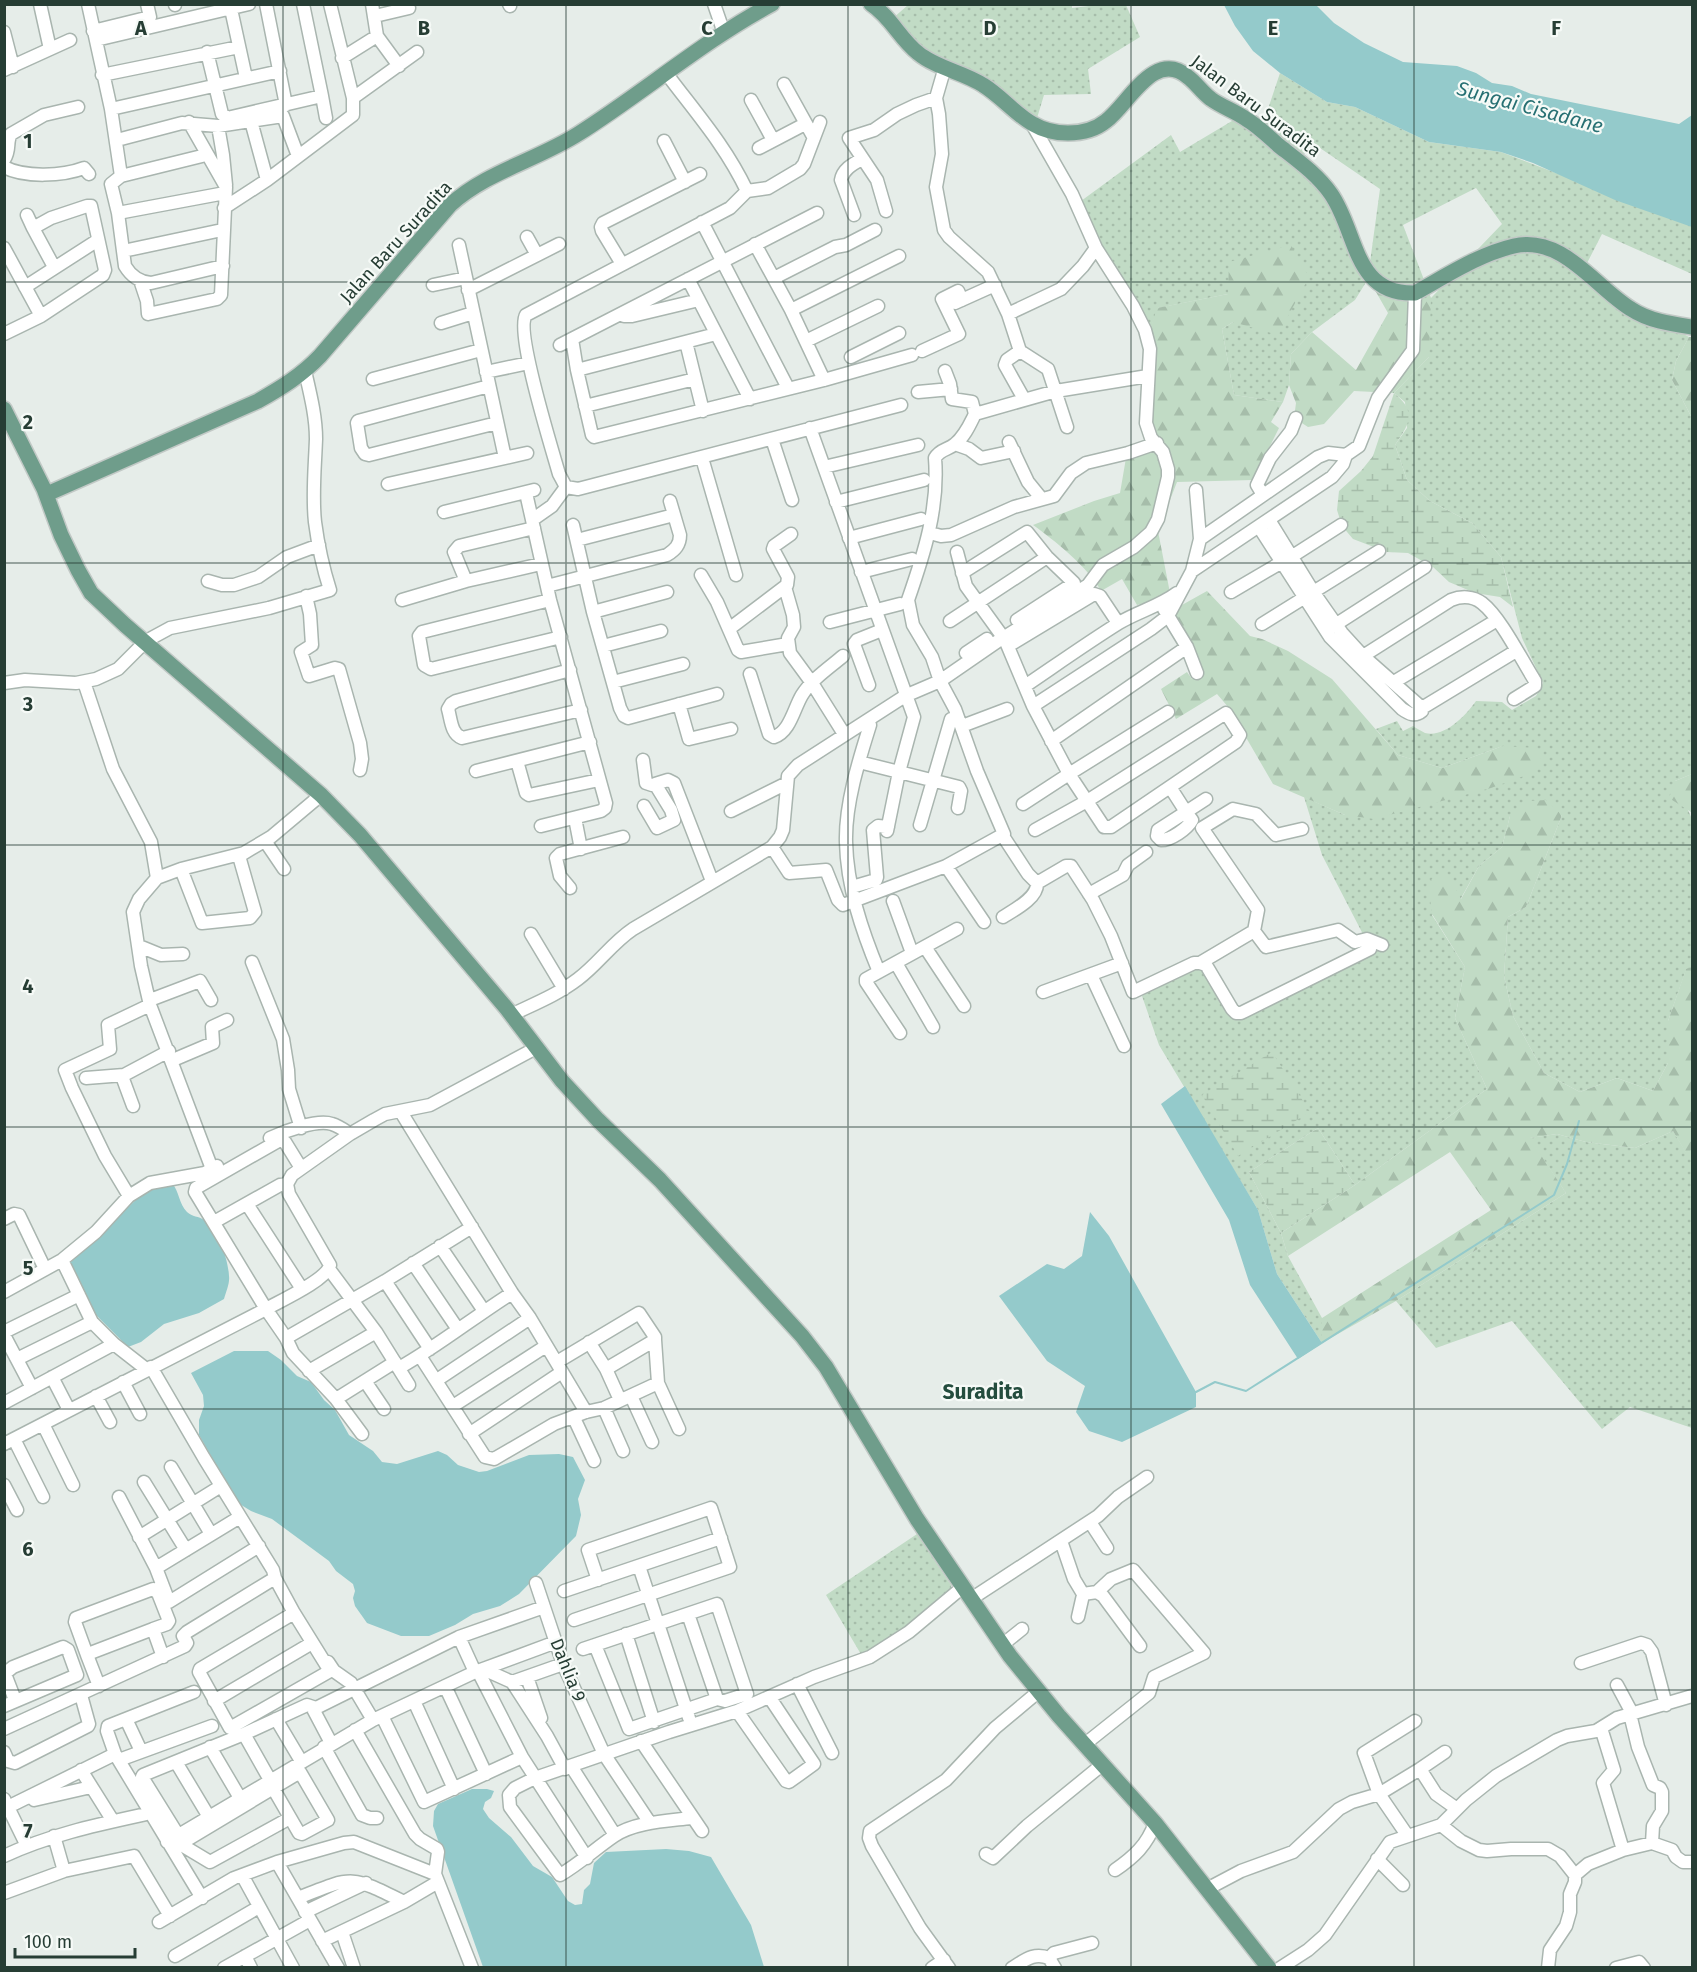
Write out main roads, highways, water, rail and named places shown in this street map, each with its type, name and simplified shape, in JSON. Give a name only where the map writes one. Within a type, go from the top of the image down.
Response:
[{"type":"main road","name":"Jalan Baru Suradita","points":[[872,5],[889,20],[919,55],[986,86],[1032,124],[1053,131],[1069,133],[1089,131],[1108,120],[1135,88],[1150,76],[1164,70],[1179,71],[1212,100],[1247,119],[1320,179],[1338,205],[1356,252],[1372,279],[1395,292],[1415,293],[1493,252],[1516,245],[1539,246],[1562,255],[1632,310],[1660,321],[1692,327]]},
{"type":"main road","name":"Jalan Baru Suradita","points":[[46,494],[258,401],[305,371],[457,199],[473,187],[546,153],[578,134],[765,6]]},
{"type":"main road","points":[[4,410],[46,494],[61,535],[91,593],[321,795],[380,858],[512,1015],[562,1081],[598,1120],[660,1180],[816,1352],[916,1519],[1002,1645],[1038,1692],[1155,1823],[1269,1968]]},
{"type":"water","name":"Sungai Cisadane","points":[[1224,5],[1316,5],[1334,23],[1364,43],[1403,62],[1457,66],[1476,73],[1492,83],[1512,86],[1531,94],[1679,124],[1692,115],[1692,227],[1615,200],[1533,163],[1501,152],[1429,142],[1355,107],[1327,102],[1280,73],[1253,51],[1235,26]]},
{"type":"water","points":[[1185,1086],[1258,1210],[1277,1274],[1322,1343],[1298,1359],[1250,1285],[1229,1220],[1161,1104]]},
{"type":"water","points":[[172,1183],[187,1212],[204,1220],[218,1238],[228,1269],[228,1288],[224,1299],[199,1313],[164,1324],[141,1342],[128,1347],[96,1315],[69,1264],[145,1191]]},
{"type":"water","points":[[1090,1212],[1109,1236],[1196,1392],[1196,1407],[1122,1442],[1089,1431],[1076,1412],[1085,1386],[1047,1361],[999,1296],[1047,1264],[1064,1269],[1082,1256]]},
{"type":"water","points":[[234,1351],[268,1351],[297,1376],[311,1382],[324,1400],[335,1410],[349,1435],[373,1451],[382,1462],[397,1464],[438,1451],[447,1455],[458,1465],[479,1472],[529,1455],[559,1454],[573,1457],[585,1480],[578,1499],[581,1515],[576,1536],[519,1594],[500,1606],[473,1614],[429,1636],[401,1636],[367,1623],[355,1606],[353,1584],[336,1571],[329,1561],[272,1519],[238,1503],[199,1435],[199,1420],[204,1406],[203,1395],[191,1373]]},
{"type":"water","points":[[472,1789],[494,1791],[491,1798],[485,1802],[483,1809],[489,1818],[511,1837],[533,1866],[552,1877],[568,1901],[575,1905],[582,1904],[584,1890],[590,1884],[594,1863],[606,1852],[666,1849],[689,1851],[711,1857],[751,1925],[764,1967],[483,1967],[433,1826],[434,1811],[438,1804]]},
{"type":"waterway","points":[[1196,1392],[1215,1382],[1246,1391],[1554,1195],[1567,1164],[1579,1121]]},
{"type":"district","name":"Suradita","points":[[983,1392]]}]
